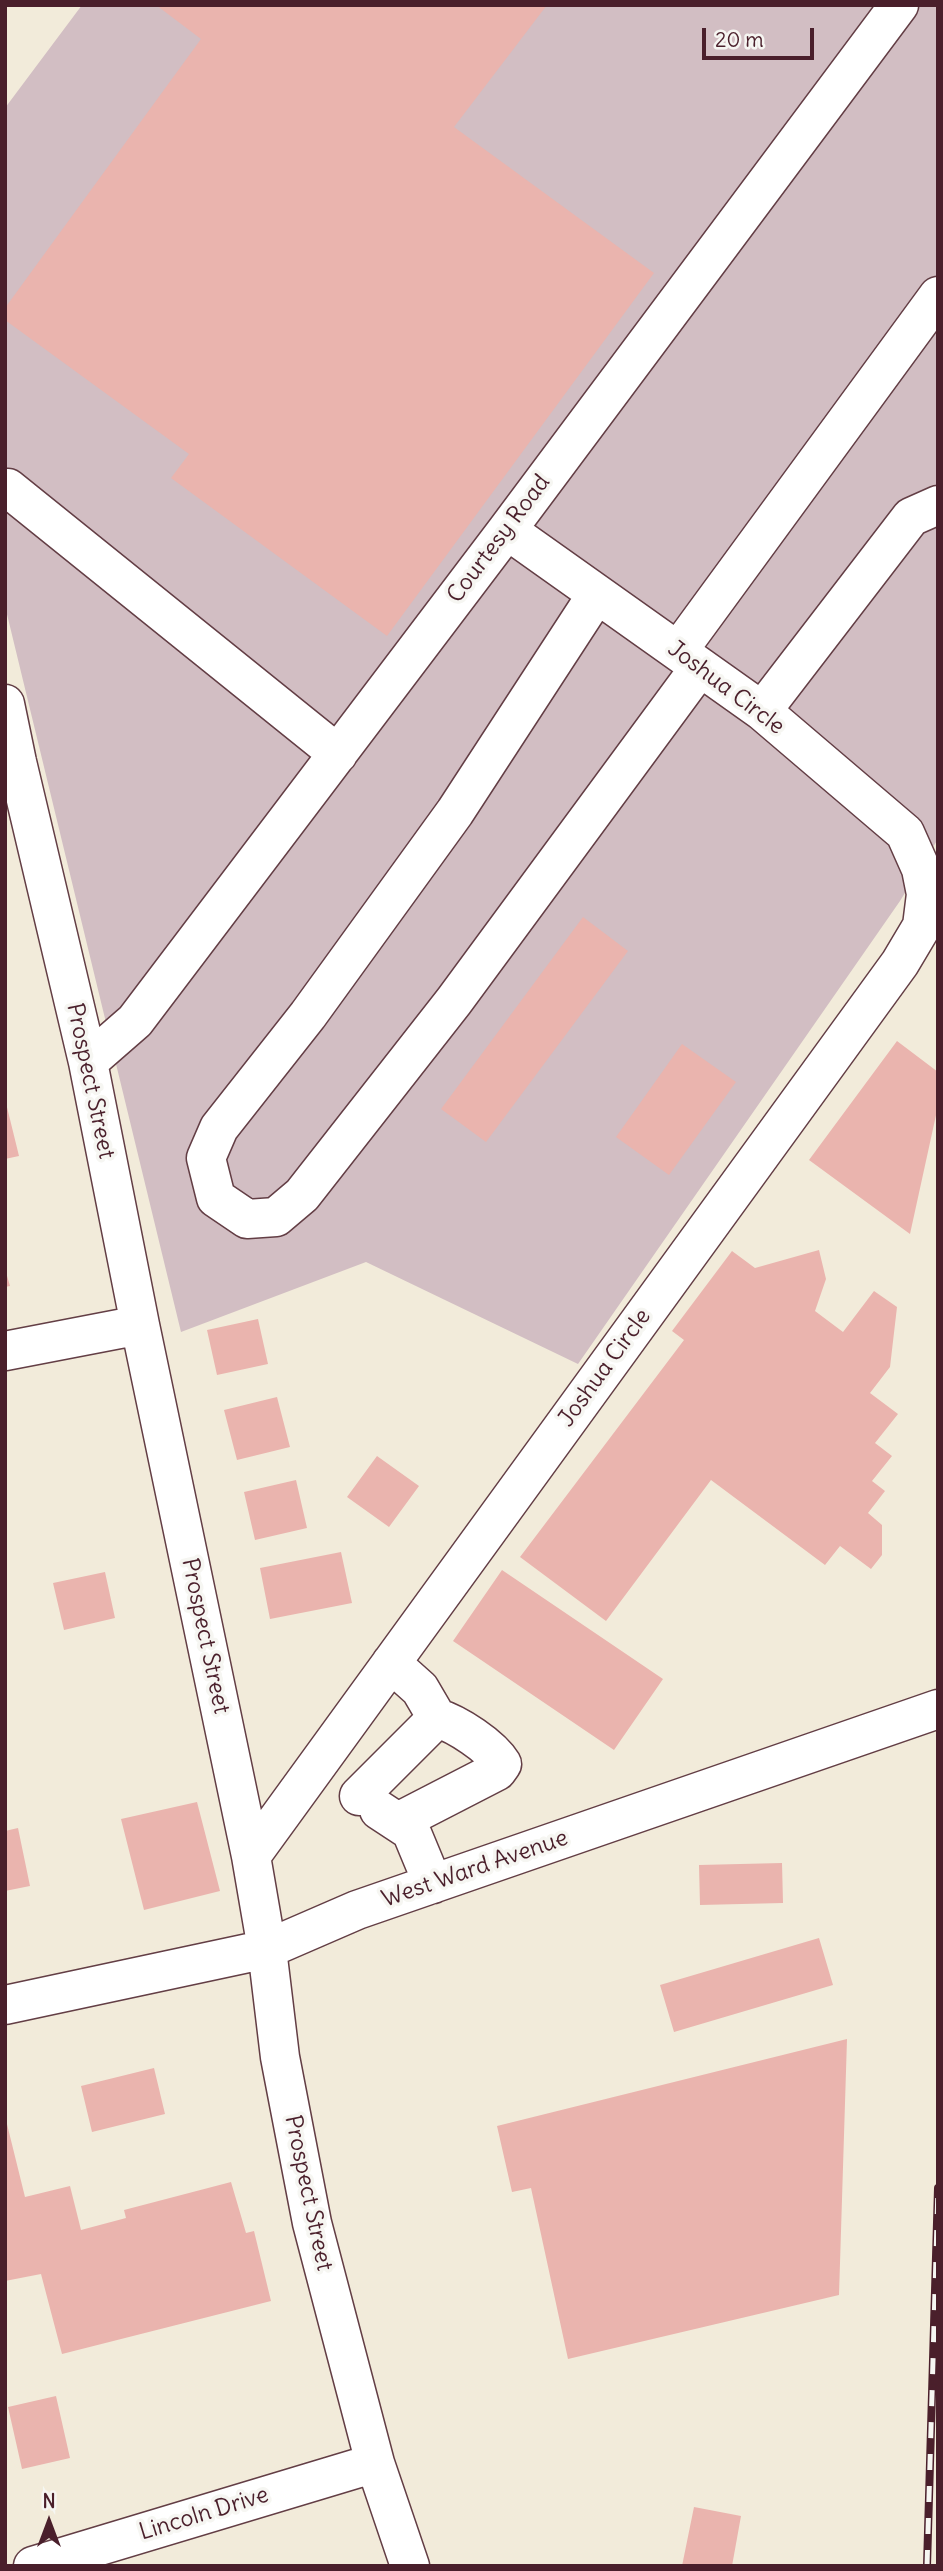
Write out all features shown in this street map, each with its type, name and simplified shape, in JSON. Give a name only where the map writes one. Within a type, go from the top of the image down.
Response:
[{"type":"street","name":"Courtesy Road","points":[[88,1062],[135,1021],[507,530],[899,5]]},
{"type":"street","points":[[597,594],[455,812],[307,1015],[219,1128],[206,1158],[216,1198],[247,1219],[276,1217],[302,1195],[454,1001],[938,296]]},
{"type":"street","points":[[8,488],[338,754]]},
{"type":"street","points":[[762,712],[911,517],[938,505]]},
{"type":"street","name":"Joshua Circle","points":[[251,1856],[900,963],[922,926],[932,863],[905,833],[762,712],[507,530]]},
{"type":"street","name":"Prospect Street","points":[[5,704],[11,763],[88,1062],[251,1856],[267,1949],[280,2056],[312,2223],[374,2463],[410,2566]]},
{"type":"street","points":[[5,1351],[140,1325]]},
{"type":"street","points":[[391,1663],[420,1689],[437,1718],[448,1721],[496,1753],[502,1764],[497,1771],[398,1822]]},
{"type":"street","name":"West Ward Avenue","points":[[5,2005],[267,1949],[357,1910],[938,1709]]},
{"type":"street","points":[[359,1796],[437,1718]]},
{"type":"street","points":[[317,1765],[411,1831],[433,1884]]},
{"type":"street","name":"Lincoln Drive","points":[[33,2566],[374,2463]]},
{"type":"shaded area","points":[[82,5],[938,5],[938,839],[900,901],[578,1364],[366,1262],[181,1332],[5,606],[5,108]]},
{"type":"building","points":[[156,5],[547,5],[454,127],[654,273],[387,636],[171,478],[189,454],[5,320],[5,308],[201,39]]},
{"type":"building","points":[[583,917],[628,951],[486,1142],[441,1109]]},
{"type":"building","points":[[897,1041],[938,1072],[938,1106],[910,1234],[809,1160]]},
{"type":"building","points":[[682,1044],[736,1082],[669,1175],[616,1137]]},
{"type":"building","points":[[5,1099],[19,1156],[5,1159]]},
{"type":"building","points":[[819,1250],[826,1279],[815,1311],[843,1332],[874,1291],[897,1307],[890,1367],[870,1393],[898,1414],[875,1443],[892,1456],[872,1481],[885,1491],[868,1513],[882,1525],[882,1555],[871,1569],[840,1546],[825,1565],[711,1480],[606,1621],[520,1557],[684,1340],[672,1331],[732,1251],[755,1268]]},
{"type":"building","points":[[5,1269],[10,1286],[5,1287]]},
{"type":"building","points":[[258,1319],[268,1364],[217,1375],[207,1330]]},
{"type":"building","points":[[277,1397],[290,1447],[237,1460],[224,1410]]},
{"type":"building","points":[[377,1456],[419,1486],[389,1527],[347,1497]]},
{"type":"building","points":[[296,1480],[307,1528],[255,1540],[244,1492]]},
{"type":"building","points":[[341,1552],[352,1603],[270,1619],[260,1568]]},
{"type":"building","points":[[502,1570],[663,1679],[614,1750],[453,1641]]},
{"type":"building","points":[[105,1572],[115,1618],[64,1630],[53,1583]]},
{"type":"building","points":[[197,1802],[220,1891],[144,1910],[121,1819]]},
{"type":"building","points":[[18,1828],[30,1886],[5,1891],[5,1831]]},
{"type":"building","points":[[782,1863],[783,1903],[700,1905],[699,1865]]},
{"type":"building","points":[[819,1938],[833,1985],[674,2032],[660,1985]]},
{"type":"building","points":[[847,2039],[839,2295],[568,2359],[531,2188],[512,2192],[497,2126]]},
{"type":"building","points":[[154,2068],[165,2114],[92,2132],[81,2086]]},
{"type":"building","points":[[5,2116],[25,2197],[70,2186],[81,2230],[126,2218],[124,2210],[231,2182],[246,2233],[254,2231],[271,2301],[62,2354],[41,2274],[5,2281]]},
{"type":"building","points":[[56,2396],[70,2458],[22,2469],[8,2407]]},
{"type":"building","points":[[694,2507],[741,2516],[732,2566],[682,2566]]},
{"type":"railway","points":[[927,2566],[938,2188]]}]
